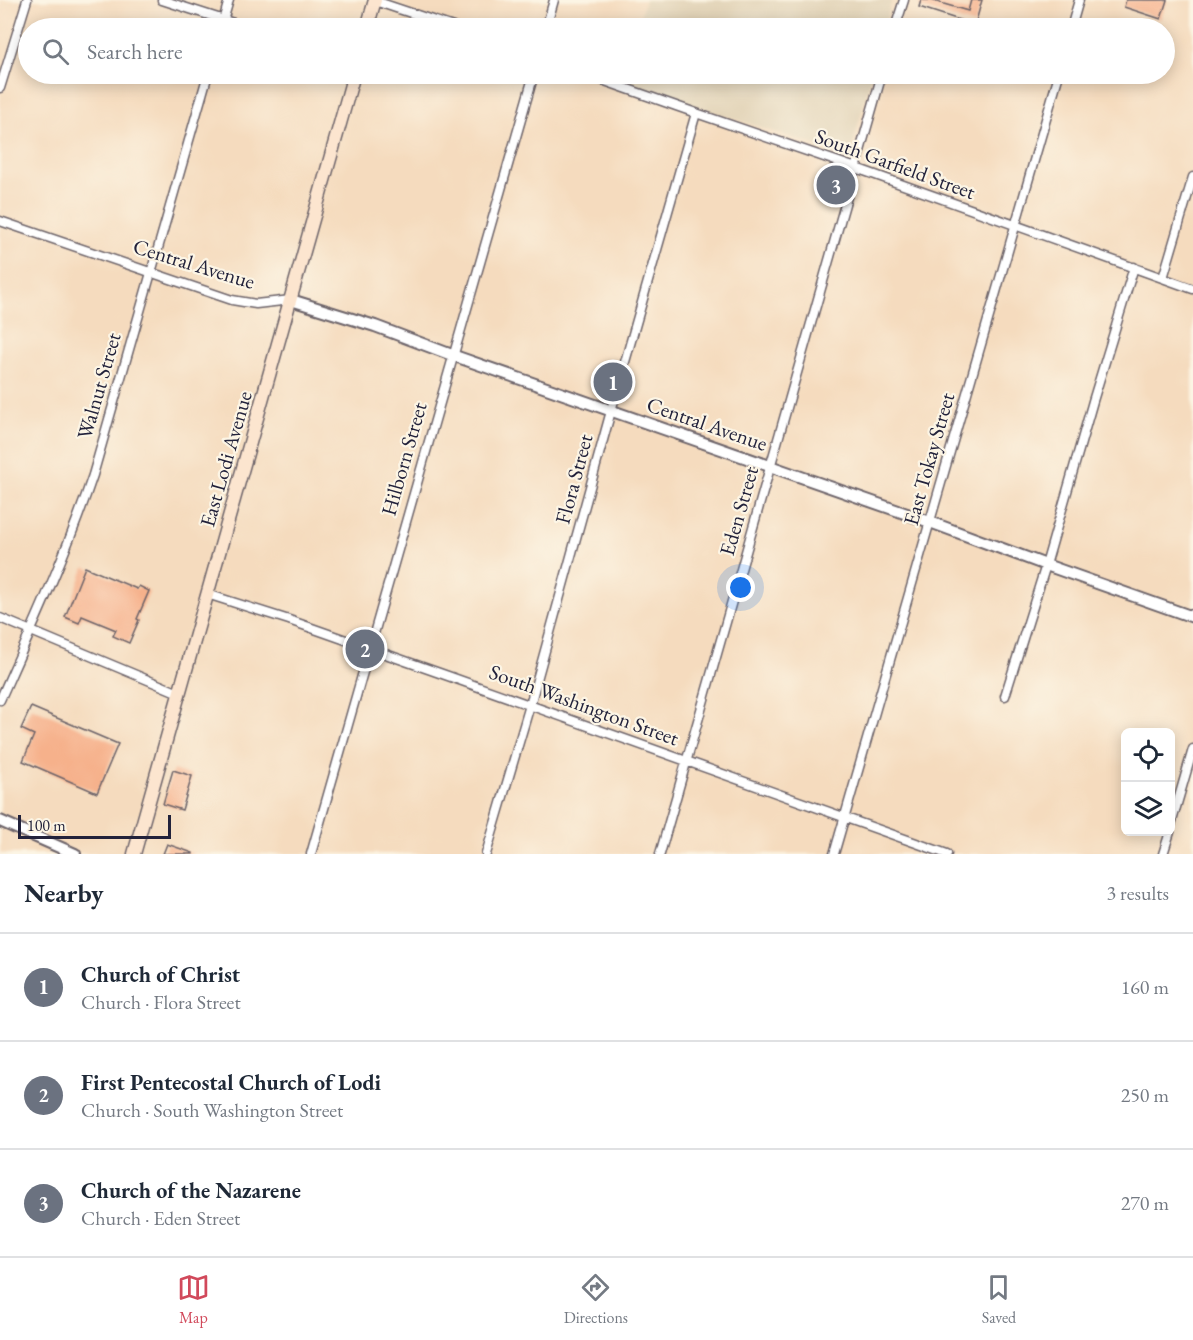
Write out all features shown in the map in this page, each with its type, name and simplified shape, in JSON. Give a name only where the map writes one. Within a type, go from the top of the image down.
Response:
[{"type":"main road","points":[[370,18],[375,1]]},
{"type":"main road","name":"East Lodi Avenue","points":[[134,854],[351,84]]},
{"type":"street","points":[[21,18],[27,0]]},
{"type":"street","points":[[162,0],[208,18]]},
{"type":"street","points":[[224,18],[229,0]]},
{"type":"street","points":[[549,18],[554,0]]},
{"type":"street","points":[[898,18],[904,0]]},
{"type":"street","points":[[1074,18],[1079,0]]},
{"type":"street","points":[[375,1],[426,18]]},
{"type":"street","points":[[0,88],[18,29]]},
{"type":"street","name":"Walnut Street","points":[[0,700],[31,631],[93,475],[205,84]]},
{"type":"street","name":"Hilborn Street","points":[[311,854],[531,84]]},
{"type":"street","name":"South Garfield Street","points":[[613,84],[1193,289]]},
{"type":"street","name":"Eden Street","points":[[660,854],[879,84]]},
{"type":"street","name":"East Tokay Street","points":[[834,854],[1056,84]]},
{"type":"street","name":"Flora Street","points":[[486,854],[696,113]]},
{"type":"street","points":[[1164,278],[1193,177]]},
{"type":"street","name":"Central Avenue","points":[[0,221],[232,300],[256,304],[291,300],[375,326],[1193,617]]},
{"type":"street","points":[[1005,696],[1046,566],[1134,267]]},
{"type":"street","name":"South Washington Street","points":[[207,594],[289,620],[947,854]]},
{"type":"street","points":[[0,618],[179,693]]},
{"type":"street","points":[[1175,812],[1193,749]]},
{"type":"street","points":[[0,821],[75,854]]},
{"type":"street","points":[[1163,854],[1168,836]]},
{"type":"shaded area","points":[[645,0],[892,0],[887,18],[640,18]]},
{"type":"shaded area","points":[[625,84],[869,84],[850,156]]},
{"type":"building","points":[[921,0],[930,0],[968,11],[971,0],[982,0],[977,18],[953,18],[919,7]]},
{"type":"building","points":[[1126,0],[1167,0],[1161,18],[1124,7]]},
{"type":"building","points":[[85,567],[137,589],[139,586],[149,591],[129,643],[113,636],[116,630],[82,616],[79,623],[65,617]]},
{"type":"building","points":[[31,707],[118,744],[97,793],[23,761],[34,735],[21,729]]},
{"type":"building","points":[[173,770],[192,776],[182,810],[163,804]]},
{"type":"building","points":[[167,844],[193,853],[193,854],[163,854]]},
{"type":"place","name":"Church of the Nazarene","points":[[836,185]]},
{"type":"place","name":"Church of Christ","points":[[613,382]]},
{"type":"place","name":"First Pentecostal Church of Lodi","points":[[365,649]]}]
